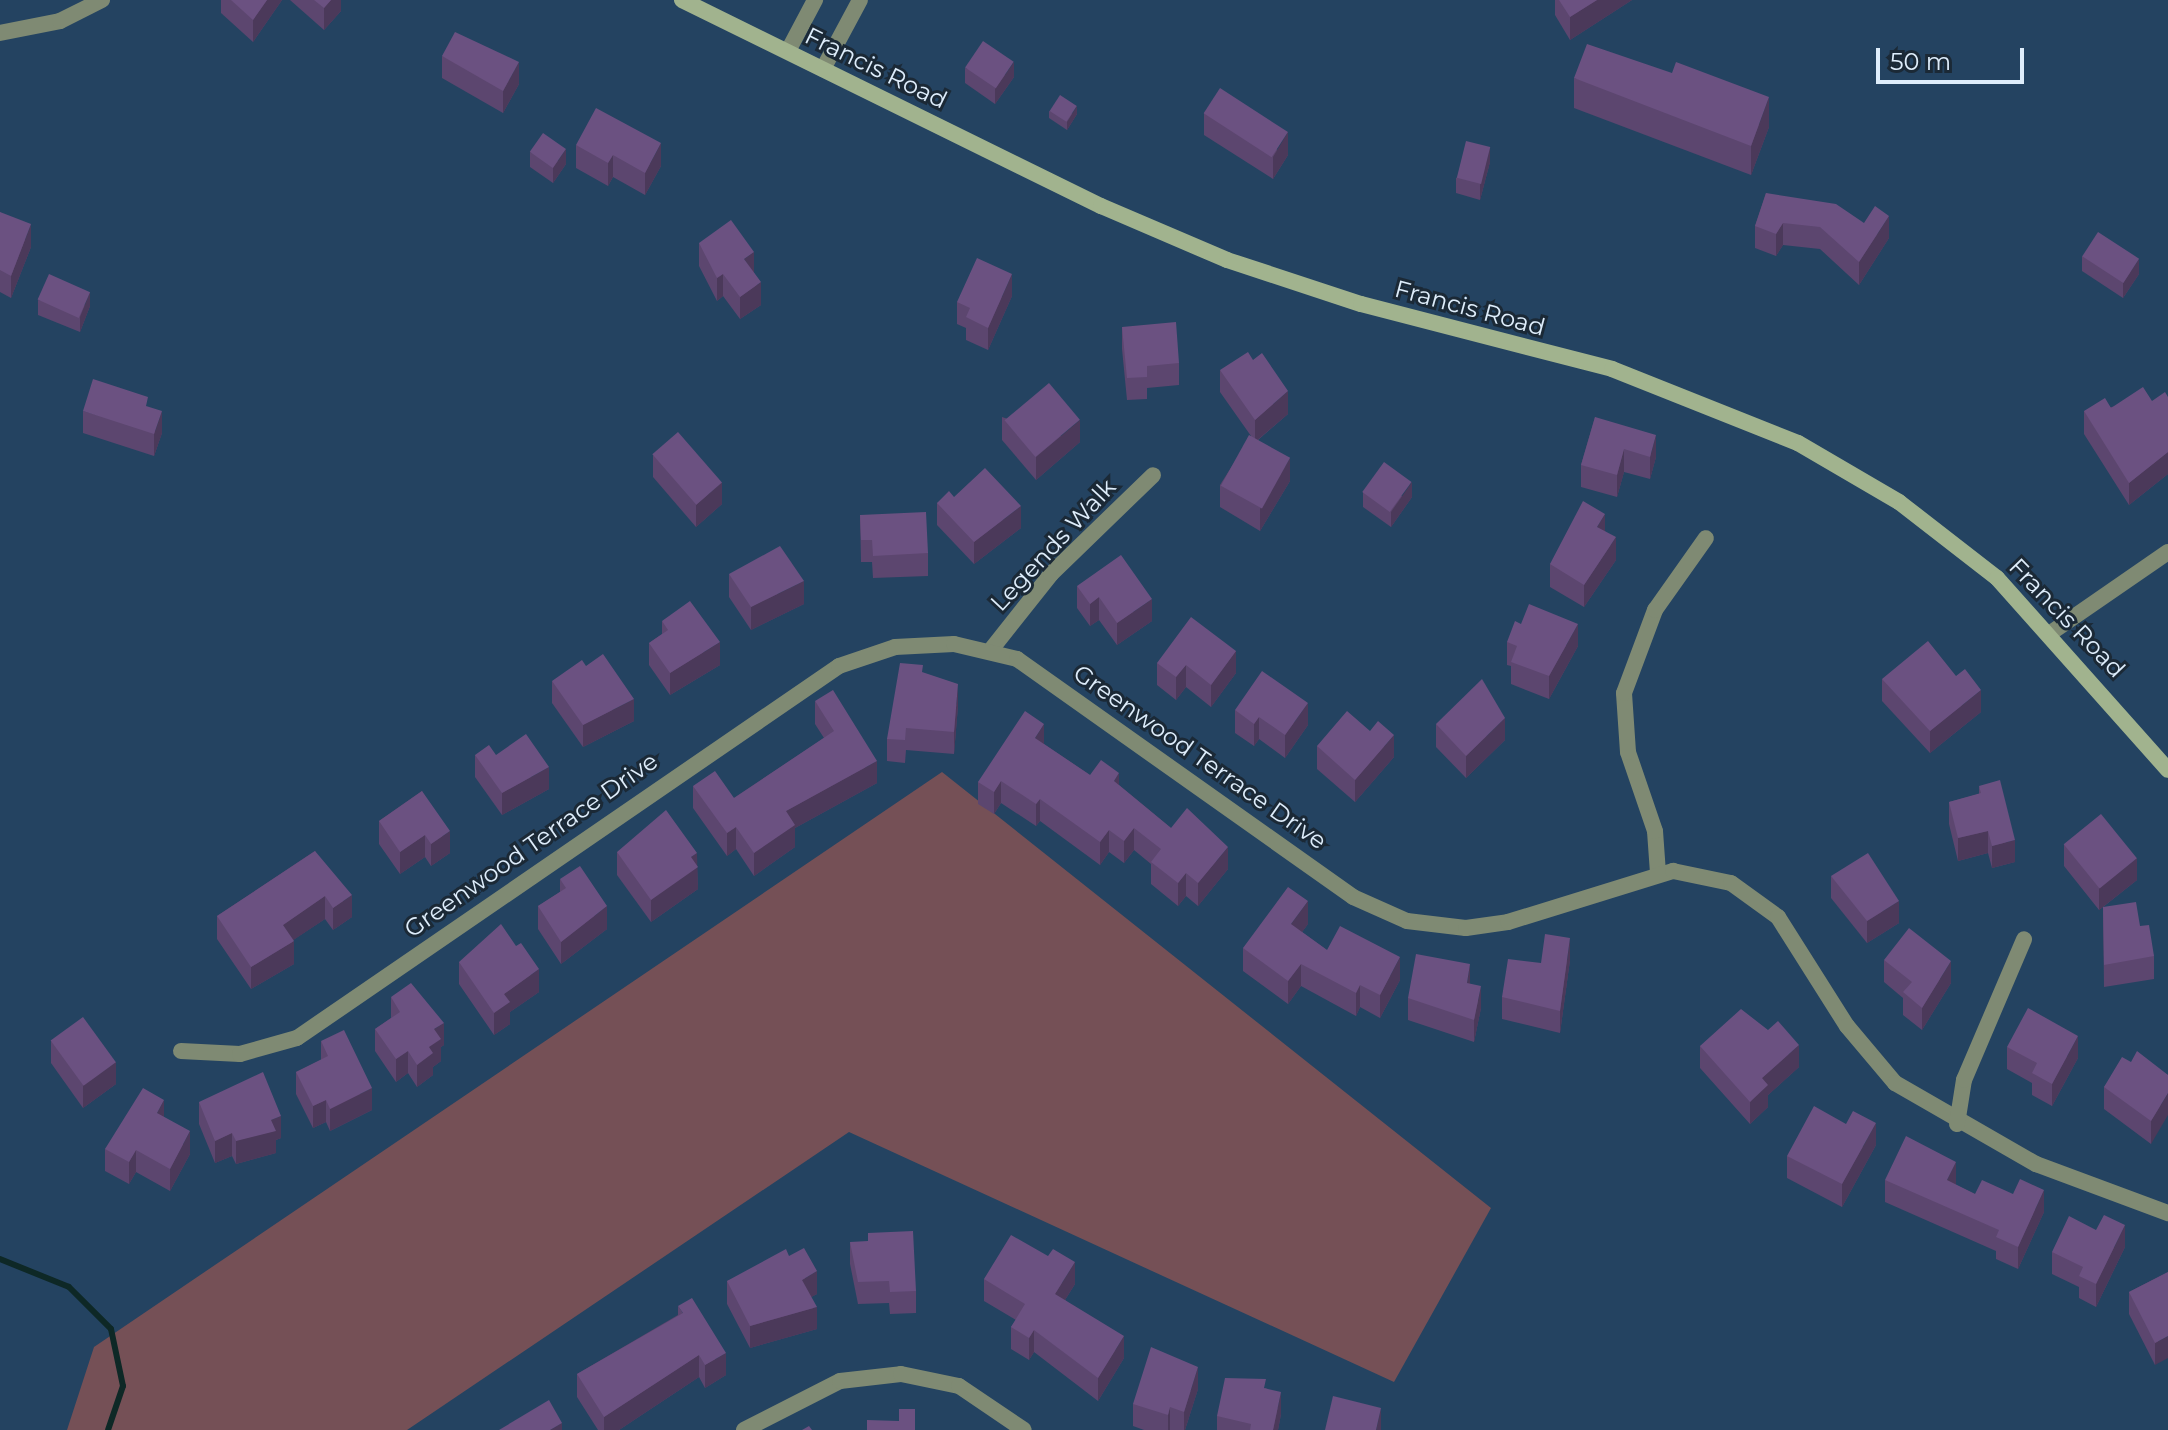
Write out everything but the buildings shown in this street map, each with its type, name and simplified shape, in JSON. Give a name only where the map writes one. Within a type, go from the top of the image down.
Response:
[{"type":"street","points":[[0,33],[60,21],[102,0]]},
{"type":"street","name":"Francis Road","points":[[682,0],[1227,260],[1361,304],[1612,369],[1736,415],[1899,502],[1997,578],[2052,632],[2168,770]]},
{"type":"street","points":[[788,51],[815,0]]},
{"type":"street","points":[[823,69],[860,0]]},
{"type":"street","name":"Legends Walk","points":[[990,651],[1051,574],[1153,475]]},
{"type":"street","points":[[1658,873],[1655,831],[1628,752],[1624,693],[1655,610],[1706,538]]},
{"type":"street","points":[[2052,632],[2168,552]]},
{"type":"street","name":"Greenwood Terrace Drive","points":[[181,1051],[240,1054],[297,1038],[839,666],[924,644],[990,651],[1017,659],[1353,897],[1407,921],[1466,928],[1508,922],[1658,873],[1702,874],[1756,897],[1778,917],[1847,1026],[1895,1083],[1957,1124],[2036,1164],[2168,1213]]},
{"type":"street","points":[[1957,1124],[1964,1080],[2024,939]]},
{"type":"street","points":[[744,1430],[840,1381],[901,1374],[959,1386],[1024,1430]]},
{"type":"shaded area","points":[[942,772],[1491,1208],[1394,1382],[849,1132],[407,1430],[67,1430],[94,1347]]},
{"type":"waterway","points":[[0,1259],[69,1287],[111,1329],[123,1386],[108,1430]]}]
